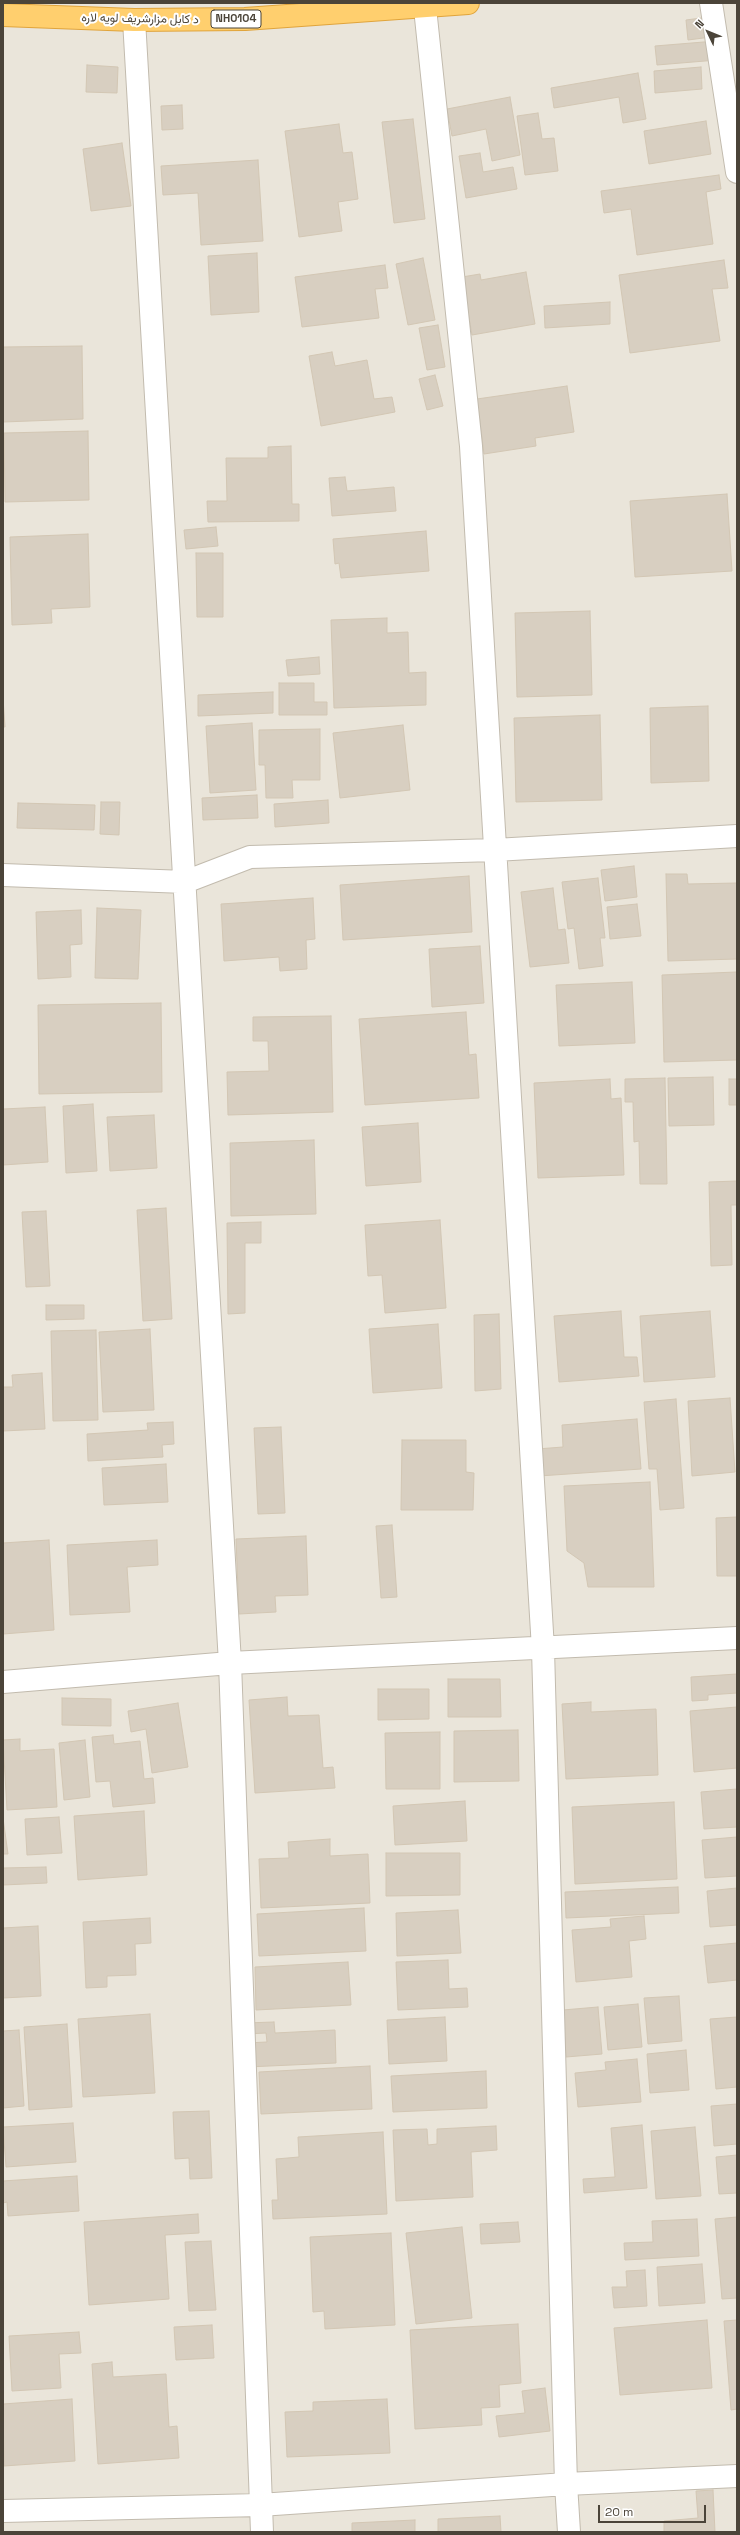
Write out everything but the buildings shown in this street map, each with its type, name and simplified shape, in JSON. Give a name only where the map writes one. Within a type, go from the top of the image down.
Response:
[{"type":"highway","name":"د کابل مزارشریف لویه لاره","points":[[3,16],[134,20],[245,19],[425,8],[468,3]]},
{"type":"street","points":[[712,3],[737,172]]},
{"type":"street","points":[[425,8],[471,446],[543,1649],[566,2484],[569,2532]]},
{"type":"street","points":[[134,20],[230,1663],[262,2532]]},
{"type":"street","points":[[3,876],[185,882],[250,857],[495,850],[737,836]]},
{"type":"street","points":[[3,1682],[230,1663],[543,1649],[737,1638]]},
{"type":"street","points":[[3,2511],[260,2505],[566,2484],[737,2476]]},
{"type":"shaded area","points":[[3,3],[737,3],[737,2532],[3,2532]]}]
